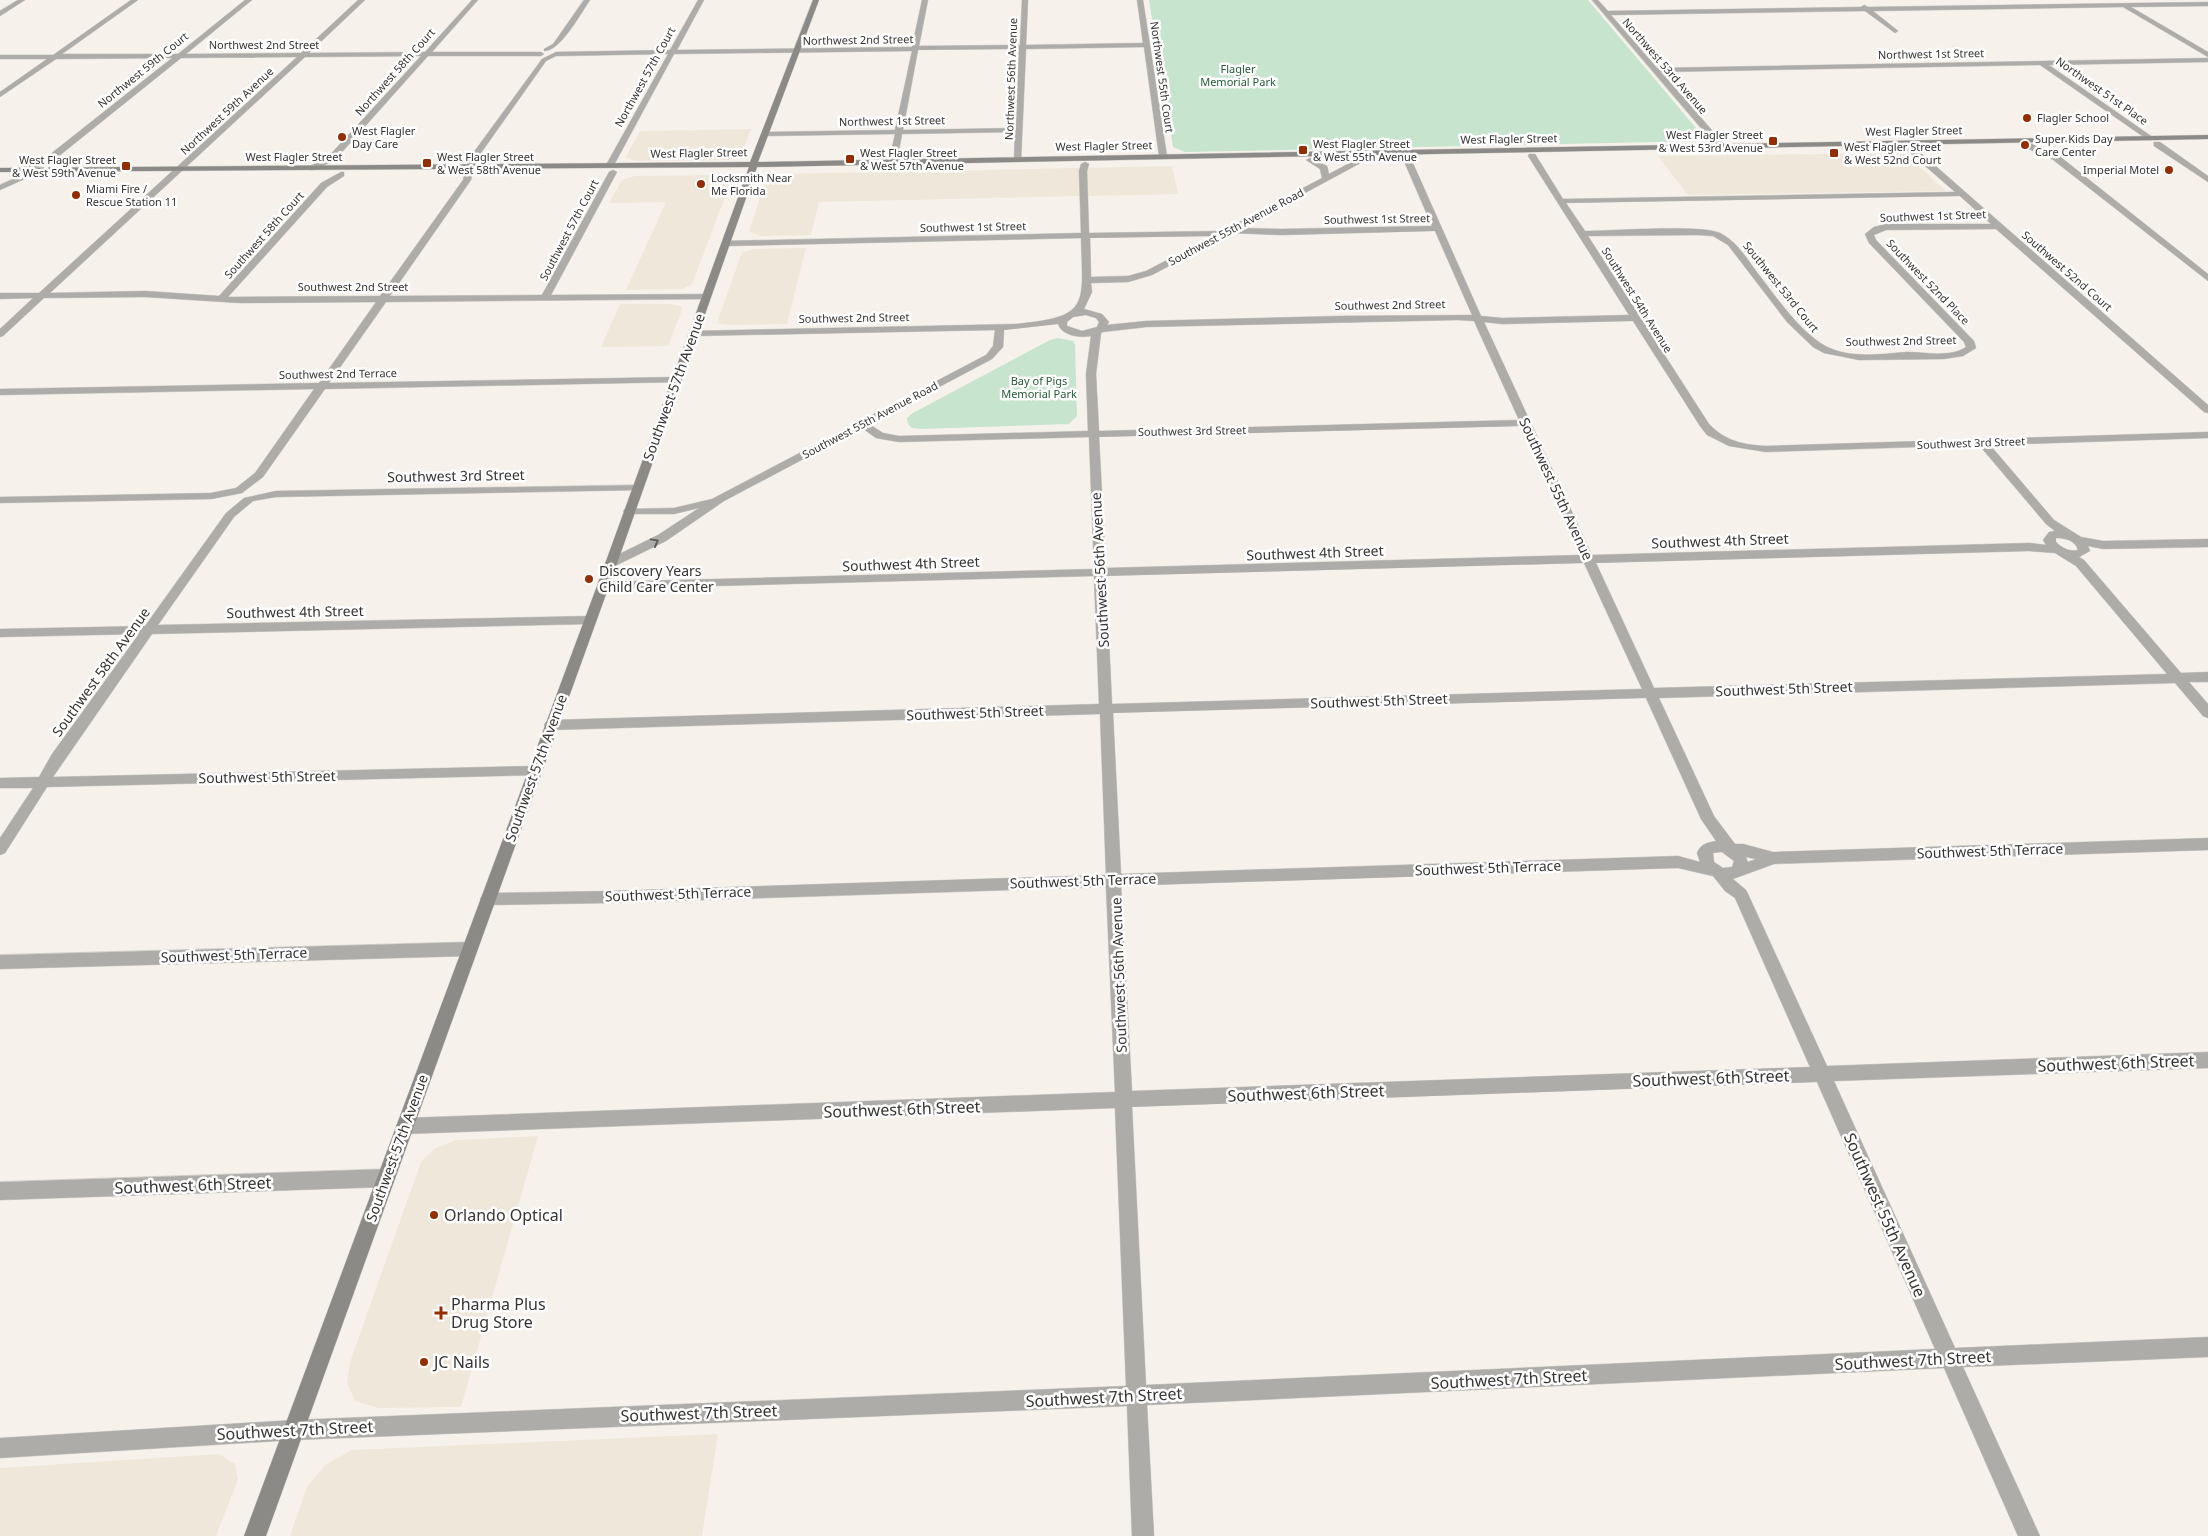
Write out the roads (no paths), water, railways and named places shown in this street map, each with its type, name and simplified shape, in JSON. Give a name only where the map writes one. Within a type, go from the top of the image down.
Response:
[{"type":"main road","name":"Southwest 57th Avenue","points":[[255,1536],[603,586],[628,511],[765,134],[816,0]]},
{"type":"main road","name":"West Flagler Street","points":[[753,167],[892,162],[1383,152],[1405,155],[1532,156],[1748,145],[2208,136]]},
{"type":"main road","points":[[2125,145],[2148,138]]},
{"type":"main road","points":[[1911,149],[1945,142]]},
{"type":"main road","name":"West Flagler Street","points":[[24,174],[50,170],[335,168],[469,170],[990,166],[1364,159],[1405,155],[1595,152],[1692,153],[2208,143]]},
{"type":"main road","points":[[1727,152],[1748,145]]},
{"type":"main road","points":[[1692,153],[1721,146]]},
{"type":"main road","points":[[1364,159],[1383,152]]},
{"type":"main road","points":[[1085,164],[1111,158]]},
{"type":"main road","points":[[990,166],[1018,159]]},
{"type":"main road","name":"West Flagler Street","points":[[1,175],[172,176],[469,170]]},
{"type":"street","points":[[0,14],[22,0]]},
{"type":"street","points":[[0,95],[136,0]]},
{"type":"street","name":"Northwest 59th Court","points":[[0,188],[51,158],[249,0]]},
{"type":"street","name":"Northwest 59th Avenue","points":[[0,334],[362,0]]},
{"type":"street","name":"Northwest 58th Court","points":[[313,168],[331,159],[475,0]]},
{"type":"street","points":[[235,495],[259,475],[467,180],[472,160],[543,54],[556,51],[587,0]]},
{"type":"street","name":"Northwest 57th Court","points":[[611,169],[700,0]]},
{"type":"street","points":[[892,162],[925,0]]},
{"type":"street","name":"Northwest 56th Avenue","points":[[1018,159],[1025,0]]},
{"type":"street","name":"Northwest 55th Court","points":[[1140,0],[1163,156]]},
{"type":"street","name":"Northwest 53rd Avenue","points":[[1595,0],[1721,146]]},
{"type":"street","points":[[1856,0],[1895,31]]},
{"type":"street","points":[[2116,0],[2208,55]]},
{"type":"street","points":[[1606,13],[2208,4]]},
{"type":"street","name":"Northwest 2nd Street","points":[[556,51],[570,53],[672,52],[1146,45]]},
{"type":"street","name":"Northwest 2nd Street","points":[[0,57],[543,54]]},
{"type":"street","name":"Northwest 1st Street","points":[[1655,70],[2208,60]]},
{"type":"street","name":"Northwest 51st Place","points":[[2043,64],[2148,138]]},
{"type":"street","name":"Northwest 1st Street","points":[[765,134],[1020,130]]},
{"type":"street","points":[[2158,144],[2208,180]]},
{"type":"street","points":[[2029,146],[2055,157],[2208,278]]},
{"type":"street","points":[[2051,146],[2055,157]]},
{"type":"street","name":"Southwest 52nd Court","points":[[1911,149],[2208,410]]},
{"type":"street","name":"Southwest 55th Avenue","points":[[1405,155],[1478,319],[1710,824],[1718,830],[1731,850]]},
{"type":"street","name":"Southwest 54th Avenue","points":[[1532,156],[1705,426],[1714,436],[1734,445]]},
{"type":"street","points":[[50,170],[48,166],[51,158]]},
{"type":"street","points":[[331,159],[335,160],[335,168]]},
{"type":"street","name":"Southwest 55th Avenue Road","points":[[1087,280],[1128,280],[1141,276],[1364,159]]},
{"type":"street","points":[[1310,160],[1324,168],[1326,179]]},
{"type":"street","points":[[1073,314],[1081,307],[1087,292],[1082,171],[1085,164]]},
{"type":"street","name":"Southwest 57th Court","points":[[545,298],[611,169]]},
{"type":"street","points":[[323,174],[320,182],[324,185]]},
{"type":"street","name":"Southwest 58th Court","points":[[221,300],[324,185],[341,174]]},
{"type":"street","points":[[0,188],[1,175]]},
{"type":"street","points":[[1561,201],[1960,194]]},
{"type":"street","name":"Southwest 1st Street","points":[[1871,232],[1881,228],[1997,226]]},
{"type":"street","name":"Southwest 1st Street","points":[[726,244],[1438,228]]},
{"type":"street","name":"Southwest 53rd Court","points":[[1582,234],[1690,232],[1715,234],[1731,243],[1808,340],[1819,348],[1831,352]]},
{"type":"street","name":"Southwest 52nd Place","points":[[1871,232],[1869,236],[1872,241],[1963,334],[1971,348]]},
{"type":"street","points":[[1087,292],[1092,296],[1099,316]]},
{"type":"street","name":"Southwest 2nd Street","points":[[0,296],[145,294],[221,300],[707,297]]},
{"type":"street","name":"Southwest 2nd Street","points":[[694,333],[1016,327],[1046,324],[1063,320],[1073,314],[1087,312],[1099,316],[1146,324]]},
{"type":"street","name":"Southwest 56th Avenue","points":[[1099,316],[1104,322],[1099,330],[1091,354],[1144,1536]]},
{"type":"street","name":"Southwest 2nd Street","points":[[1016,327],[1027,330],[1072,332],[1146,324],[1448,317],[1502,321],[1635,318]]},
{"type":"street","points":[[1063,320],[1063,327],[1082,340],[1091,354]]},
{"type":"street","name":"Southwest 55th Avenue Road","points":[[611,563],[662,538],[720,499],[992,355],[998,347],[1000,327]]},
{"type":"street","name":"Southwest 2nd Street","points":[[1831,352],[1858,356],[1947,355],[1964,352],[1971,348]]},
{"type":"street","name":"Southwest 2nd Terrace","points":[[0,392],[677,380]]},
{"type":"street","name":"Southwest 3rd Street","points":[[862,424],[877,435],[894,438],[1526,424]]},
{"type":"street","name":"Southwest 3rd Street","points":[[1734,445],[1766,448],[2208,435]]},
{"type":"street","points":[[1982,442],[2050,522],[2078,548],[2177,678],[2208,713]]},
{"type":"street","points":[[254,495],[259,475]]},
{"type":"street","name":"Southwest 3rd Street","points":[[0,500],[235,495],[251,488],[254,495],[637,488]]},
{"type":"street","name":"Southwest 58th Avenue","points":[[230,515],[235,495]]},
{"type":"street","name":"Southwest 58th Avenue","points":[[0,849],[30,807],[57,758],[230,515],[254,495]]},
{"type":"street","name":"Southwest 55th Avenue Road","points":[[628,511],[674,510],[720,499]]},
{"type":"street","points":[[2050,522],[2051,539],[2060,551],[2078,548]]},
{"type":"street","name":"Southwest 4th Street","points":[[2029,547],[2058,535],[2078,548],[2103,545],[2208,543]]},
{"type":"street","name":"Southwest 4th Street","points":[[603,586],[1100,574],[2029,547],[2060,551]]},
{"type":"street","name":"Southwest 4th Street","points":[[0,633],[590,620]]},
{"type":"street","name":"Southwest 5th Street","points":[[551,725],[2208,677]]},
{"type":"street","name":"Southwest 5th Street","points":[[0,783],[535,771]]},
{"type":"street","name":"Southwest 55th Avenue","points":[[1706,850],[1706,830],[1710,824]]},
{"type":"street","name":"Southwest 5th Terrace","points":[[1678,862],[1718,846],[1773,858],[2208,844]]},
{"type":"street","points":[[1706,850],[1706,861],[1715,870]]},
{"type":"street","points":[[1731,850],[1741,861],[1740,869]]},
{"type":"street","name":"Southwest 5th Terrace","points":[[488,899],[620,897],[1678,862],[1730,874],[1773,858]]},
{"type":"street","name":"Southwest 55th Avenue","points":[[1740,869],[1743,881],[1741,894],[2029,1536]]},
{"type":"street","name":"Southwest 55th Avenue","points":[[1715,870],[1730,887],[1741,894]]},
{"type":"street","name":"Southwest 5th Terrace","points":[[0,962],[469,949]]},
{"type":"street","name":"Southwest 6th Street","points":[[405,1126],[2208,1060]]},
{"type":"street","name":"Southwest 6th Street","points":[[0,1192],[386,1178]]},
{"type":"street","name":"Southwest 7th Street","points":[[0,1448],[294,1430],[1137,1395],[2208,1347]]},
{"type":"place","name":"Flagler School","points":[[2027,118]]},
{"type":"place","name":"West Flagler Day Care","points":[[342,137]]},
{"type":"place","name":"West Flagler Street & West 53rd Avenue","points":[[1773,141]]},
{"type":"place","name":"Super Kids Day Care Center","points":[[2025,145]]},
{"type":"place","name":"West Flagler Street & West 55th Avenue","points":[[1303,150]]},
{"type":"place","name":"West Flagler Street & West 52nd Court","points":[[1834,153]]},
{"type":"place","name":"West Flagler Street & West 57th Avenue","points":[[850,159]]},
{"type":"place","name":"West Flagler Street & West 58th Avenue","points":[[427,163]]},
{"type":"place","name":"West Flagler Street & West 59th Avenue","points":[[126,166]]},
{"type":"place","name":"Imperial Motel","points":[[2169,170]]},
{"type":"place","name":"Locksmith Near Me Florida","points":[[701,184]]},
{"type":"place","name":"Miami Fire / Rescue Station 11","points":[[76,195]]},
{"type":"place","name":"Discovery Years Child Care Center","points":[[589,579]]},
{"type":"place","name":"Orlando Optical","points":[[434,1215]]},
{"type":"place","name":"Pharma Plus Drug Store","points":[[441,1313]]},
{"type":"place","name":"JC Nails","points":[[424,1362]]},
{"type":"park label","name":"Flagler Memorial Park","points":[[1238,75]]},
{"type":"park label","name":"Bay of Pigs Memorial Park","points":[[1039,387]]}]
